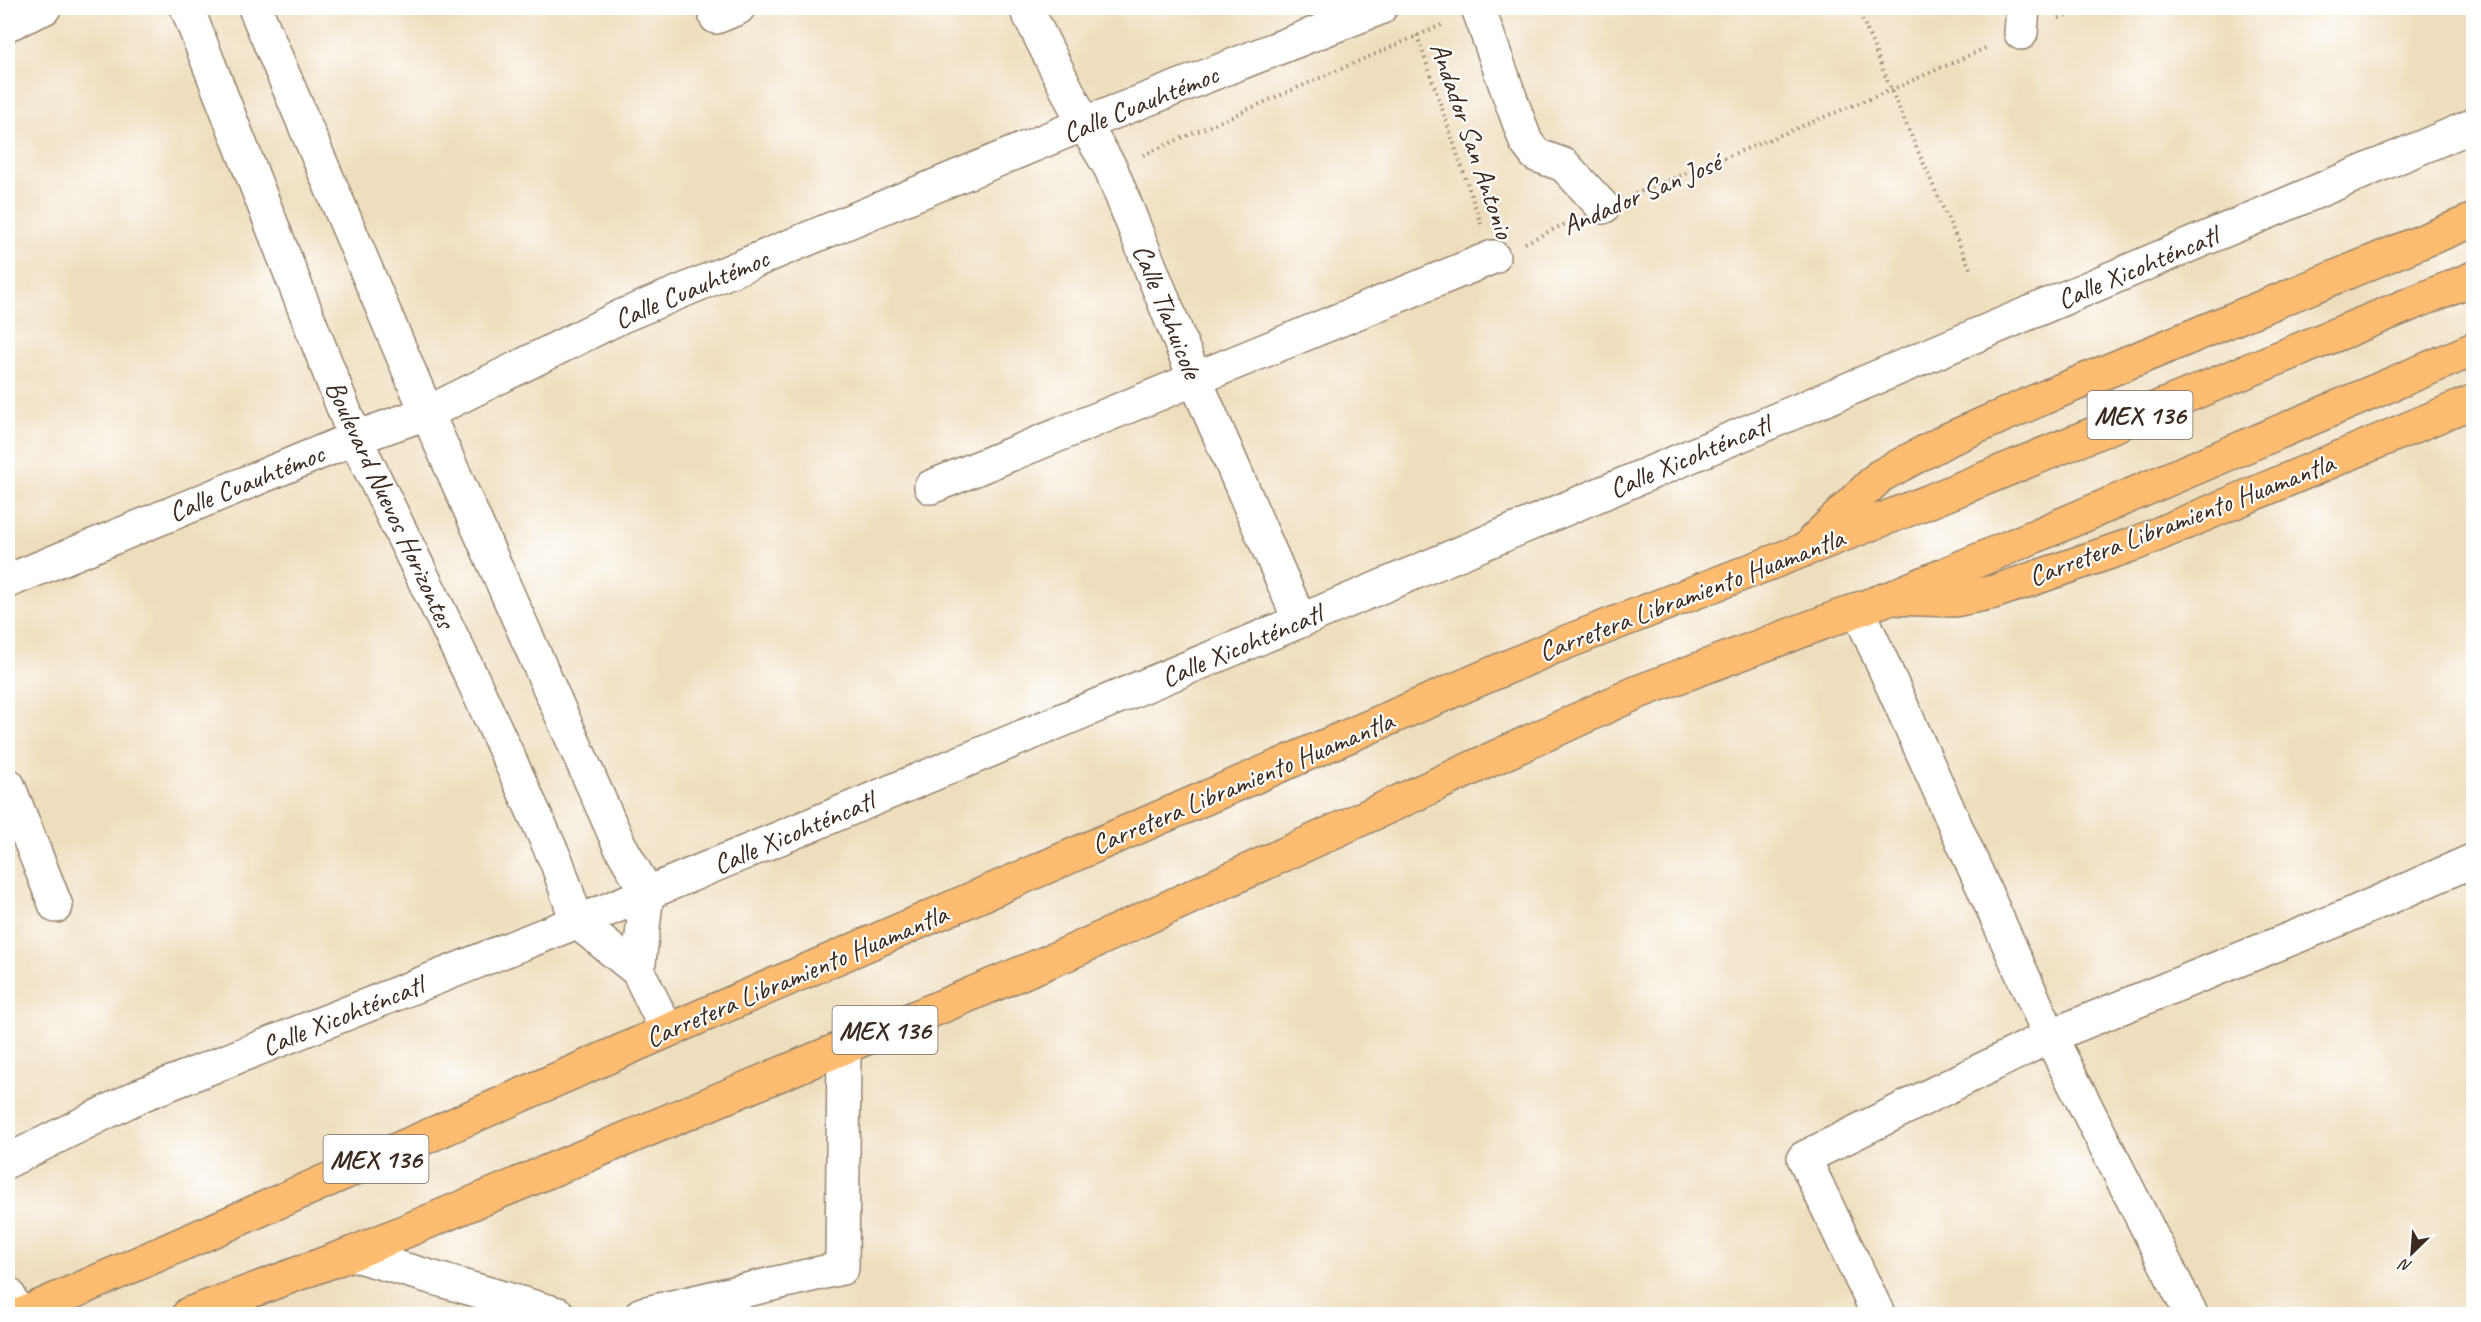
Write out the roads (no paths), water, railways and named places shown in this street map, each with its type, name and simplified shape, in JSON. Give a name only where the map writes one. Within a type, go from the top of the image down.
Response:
[{"type":"highway","points":[[1806,549],[1880,476],[1947,440],[2059,391],[2474,220]]},
{"type":"highway","name":"Carretera Libramiento Huamantla","points":[[23,1314],[667,1031],[1554,647],[1953,492],[2474,278]]},
{"type":"highway","name":"MEX 136","points":[[1889,598],[2474,349]]},
{"type":"highway","name":"Carretera Libramiento Huamantla","points":[[189,1314],[351,1254],[1069,953],[1638,692],[1889,598],[1954,600],[1994,592],[2137,543],[2474,401]]},
{"type":"street","points":[[8,24],[44,8]]},
{"type":"street","name":"Boulevard Nuevos Horizontes","points":[[187,8],[355,438],[487,711],[557,863],[577,922]]},
{"type":"street","points":[[255,8],[427,413],[619,844],[647,892],[638,970]]},
{"type":"street","name":"Calle Tlahuicole","points":[[1026,8],[1084,124],[1112,169],[1195,379],[1300,621]]},
{"type":"street","name":"Calle Cuauhtémoc","points":[[8,580],[355,438],[427,413],[622,316],[1084,124],[1380,8]]},
{"type":"street","points":[[1479,8],[1526,142],[1536,155],[1564,165],[1603,207]]},
{"type":"street","name":"Calle Xicohténcatl","points":[[8,1161],[141,1095],[577,922],[1300,621],[2474,125]]},
{"type":"street","points":[[931,487],[1492,257]]},
{"type":"street","points":[[1858,609],[2050,1036],[2191,1314]]},
{"type":"street","points":[[8,784],[56,906]]},
{"type":"street","points":[[1878,1314],[1804,1158],[2050,1036],[2347,916],[2474,860]]},
{"type":"street","points":[[577,922],[638,970],[667,1031]]},
{"type":"street","points":[[642,1314],[842,1268],[844,1047]]},
{"type":"street","points":[[351,1254],[558,1314]]},
{"type":"street","points":[[8,1294],[17,1314]]}]
